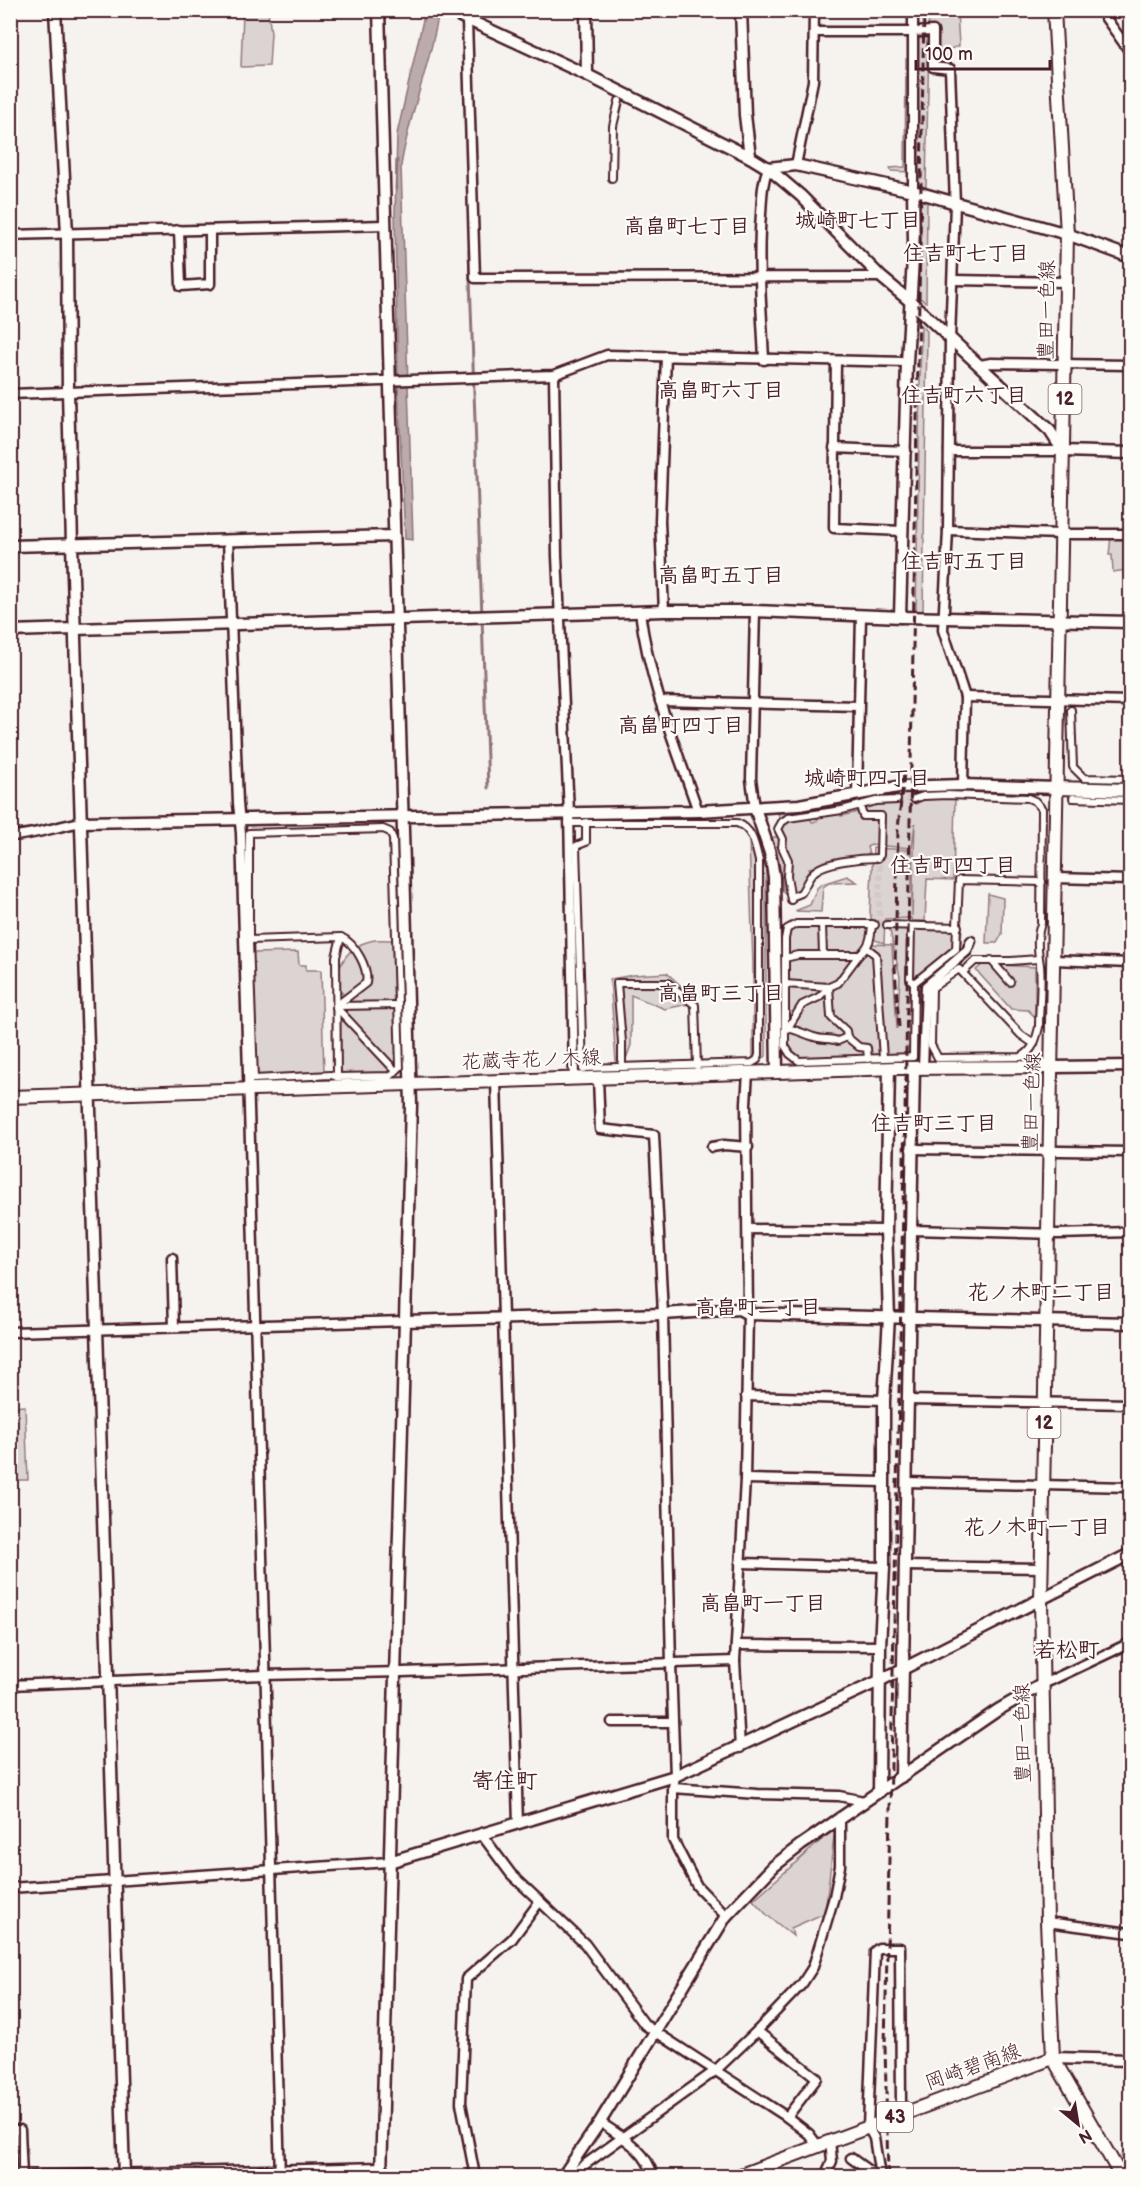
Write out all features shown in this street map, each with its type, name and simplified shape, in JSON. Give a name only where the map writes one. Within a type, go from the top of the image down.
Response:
[{"type":"main road","name":"豊田一色線","points":[[1054,10],[1067,234],[1067,282],[1060,534],[1053,1067],[1047,1234],[1041,1568],[1041,1685],[1047,1922],[1053,2058],[1121,2176]]},
{"type":"main road","points":[[1057,788],[1131,790]]},
{"type":"main road","name":"花蔵寺花ノ木線","points":[[10,1097],[777,1072],[886,1063],[918,1068],[1053,1067]]},
{"type":"main road","name":"岡崎碧南線","points":[[738,2176],[1053,2058]]},
{"type":"street","points":[[55,10],[67,234],[72,544],[124,2175]]},
{"type":"street","points":[[32,2176],[381,2172],[410,1084],[380,10]]},
{"type":"street","points":[[447,10],[587,75],[750,156],[768,168],[801,196],[880,277],[1050,430],[1064,451]]},
{"type":"street","points":[[586,10],[587,75]]},
{"type":"street","points":[[741,10],[745,115],[750,156]]},
{"type":"street","points":[[796,165],[813,81],[814,10]]},
{"type":"street","points":[[900,617],[907,362],[914,241],[913,10]]},
{"type":"street","points":[[1100,10],[1131,52]]},
{"type":"street","points":[[467,21],[475,278],[880,277]]},
{"type":"street","points":[[814,32],[933,31],[933,67],[950,69],[954,204],[948,530],[943,630],[965,697],[963,785]]},
{"type":"street","points":[[612,178],[613,126],[619,101]]},
{"type":"street","points":[[768,168],[796,165],[913,191],[1067,234],[1131,257]]},
{"type":"street","points":[[764,360],[760,276],[763,182],[768,168]]},
{"type":"street","points":[[10,235],[385,225]]},
{"type":"street","points":[[179,230],[181,286],[210,284],[210,230]]},
{"type":"street","points":[[953,280],[1067,282]]},
{"type":"street","points":[[10,394],[554,375],[607,355],[907,362]]},
{"type":"street","points":[[664,611],[660,521],[666,356]]},
{"type":"street","points":[[836,361],[834,528],[902,531]]},
{"type":"street","points":[[980,365],[1131,365]]},
{"type":"street","points":[[554,375],[557,556],[569,817],[574,1078]]},
{"type":"street","points":[[834,448],[906,451]]},
{"type":"street","points":[[949,451],[1131,453]]},
{"type":"street","points":[[948,530],[1131,534]]},
{"type":"street","points":[[10,546],[394,536]]},
{"type":"street","points":[[228,540],[239,819],[280,2173]]},
{"type":"street","points":[[10,631],[664,611],[755,611],[861,616],[1131,622]]},
{"type":"street","points":[[755,611],[751,779],[755,808],[770,853],[774,877],[777,1072]]},
{"type":"street","points":[[640,612],[644,647],[698,811]]},
{"type":"street","points":[[857,794],[861,616]]},
{"type":"street","points":[[965,697],[1131,701]]},
{"type":"street","points":[[660,701],[858,706]]},
{"type":"street","points":[[1071,710],[1073,767],[1084,778],[1131,779]]},
{"type":"street","points":[[10,836],[33,835],[56,826],[82,822],[402,815],[569,817],[799,805],[898,787],[963,785],[1057,788]]},
{"type":"street","points":[[914,798],[923,795],[1028,798],[1040,805],[1043,813],[1041,924],[1038,930],[1039,1027],[1034,1044],[1029,1053],[1021,1057],[938,1058],[931,1045],[932,988],[957,969],[963,972],[1021,1035],[1034,1044]]},
{"type":"street","points":[[1073,798],[1131,800]]},
{"type":"street","points":[[880,801],[879,857],[858,858],[820,868],[811,876],[801,894],[791,898],[787,876],[788,860],[778,829],[782,822],[788,818],[880,801],[897,800]]},
{"type":"street","points":[[860,806],[862,816],[880,816]]},
{"type":"street","points":[[569,817],[586,822],[737,823],[748,829],[759,861],[760,881],[759,1055],[757,1060],[752,1063],[697,1066],[583,1068],[576,846],[586,842],[586,822]]},
{"type":"street","points":[[383,829],[390,832],[393,839],[400,1067],[391,1076],[338,1077],[331,1075],[254,1080],[249,940],[249,833],[383,829]]},
{"type":"street","points":[[1055,878],[1131,880]]},
{"type":"street","points":[[914,983],[954,953],[958,944],[959,880],[1042,882]]},
{"type":"street","points":[[787,1028],[802,1005],[819,997],[829,987],[838,983],[867,948],[873,925],[796,924],[788,927],[785,939],[787,1028],[785,1046],[790,1054],[799,1061],[868,1059],[886,1063],[913,1057],[914,983],[910,980],[911,926]]},
{"type":"street","points":[[822,924],[823,955]]},
{"type":"street","points":[[888,925],[958,927]]},
{"type":"street","points":[[338,1077],[336,957],[341,937]]},
{"type":"street","points":[[249,940],[341,937],[349,940],[367,978],[366,983],[336,1007]]},
{"type":"street","points":[[901,1777],[911,1149],[926,986],[968,951],[971,941]]},
{"type":"street","points":[[867,948],[876,955],[886,1063],[886,1230],[889,1317],[884,1400],[884,1566],[879,1681],[879,1792]]},
{"type":"street","points":[[785,958],[798,955],[859,955]]},
{"type":"street","points":[[963,972],[975,961],[1038,959]]},
{"type":"street","points":[[991,960],[1010,982]]},
{"type":"street","points":[[1054,960],[1131,963]]},
{"type":"street","points":[[622,1067],[617,983],[668,983],[695,1005],[697,1066]]},
{"type":"street","points":[[785,984],[829,987]]},
{"type":"street","points":[[829,987],[831,1017],[846,1031],[846,1037]]},
{"type":"street","points":[[336,1007],[398,1005]]},
{"type":"street","points":[[336,1007],[393,1068]]},
{"type":"street","points":[[787,1028],[816,1038],[838,1041],[846,1037]]},
{"type":"street","points":[[846,1037],[859,1047],[867,1048],[868,1059]]},
{"type":"street","points":[[1053,1067],[1131,1066]]},
{"type":"street","points":[[740,1748],[735,1661],[745,1479],[748,1073]]},
{"type":"street","points":[[598,1078],[600,1129],[654,1135],[663,1314],[675,1776],[673,1840],[697,1886],[726,1916]]},
{"type":"street","points":[[496,1081],[518,1824]]},
{"type":"street","points":[[712,1147],[724,1145],[748,1147]]},
{"type":"street","points":[[911,1149],[1131,1152]]},
{"type":"street","points":[[748,1229],[886,1230]]},
{"type":"street","points":[[910,1230],[1047,1234],[1131,1232]]},
{"type":"street","points":[[172,1258],[174,1327]]},
{"type":"street","points":[[10,1332],[739,1310],[748,1314],[1131,1323]]},
{"type":"street","points":[[746,1396],[884,1400]]},
{"type":"street","points":[[907,1400],[1131,1404]]},
{"type":"street","points":[[745,1479],[883,1482]]},
{"type":"street","points":[[906,1482],[1131,1487]]},
{"type":"street","points":[[10,1888],[389,1862],[482,1835],[675,1776],[740,1748],[1131,1554]]},
{"type":"street","points":[[740,1563],[884,1566]]},
{"type":"street","points":[[905,1566],[1041,1568]]},
{"type":"street","points":[[563,2176],[600,2122],[726,1916],[774,1866],[840,1817],[998,1710],[1041,1685],[1131,1643]]},
{"type":"street","points":[[736,1646],[880,1646]]},
{"type":"street","points":[[10,1685],[735,1661]]},
{"type":"street","points":[[612,1722],[673,1722]]},
{"type":"street","points":[[673,1788],[839,1797],[864,1801]]},
{"type":"street","points":[[569,2176],[715,2071],[758,2031],[802,1984],[813,1967],[836,1887],[840,1866],[840,1817]]},
{"type":"street","points":[[482,1835],[511,1874],[585,1944],[645,2025],[787,2117],[809,2134],[818,2146]]},
{"type":"street","points":[[475,2176],[461,2103],[466,1979],[512,1939],[540,1901]]},
{"type":"street","points":[[1047,1922],[1131,1933]]},
{"type":"street","points":[[878,2176],[874,2138],[868,2127],[875,1952],[879,1948],[900,1948],[900,2105],[904,2114]]},
{"type":"street","points":[[758,2031],[817,2078],[787,2117]]},
{"type":"street","points":[[1053,2058],[1131,2060]]},
{"type":"street","points":[[600,2122],[639,2151],[651,2167],[653,2176]]},
{"type":"street","points":[[10,2130],[20,2130],[22,2176]]},
{"type":"street","points":[[825,2176],[832,2162],[830,2141]]},
{"type":"street","points":[[851,2158],[878,2176]]},
{"type":"shaded area","points":[[243,11],[268,11],[271,33],[269,66],[241,67]]},
{"type":"shaded area","points":[[425,11],[439,11],[401,166],[413,540],[405,539],[398,386],[395,214],[397,134]]},
{"type":"shaded area","points":[[930,11],[957,11],[959,46],[950,49],[948,57],[937,59],[939,32],[928,27]]},
{"type":"shaded area","points":[[929,38],[926,187],[915,185],[916,39]]},
{"type":"shaded area","points":[[906,59],[910,59],[909,172],[891,171],[890,168],[905,167]]},
{"type":"shaded area","points":[[916,195],[927,199],[926,302],[914,294]]},
{"type":"shaded area","points":[[921,325],[927,331],[923,613],[916,612]]},
{"type":"shaded area","points":[[1111,536],[1128,536],[1127,570],[1113,572],[1112,555],[1109,555]]},
{"type":"shaded area","points":[[916,790],[916,804],[924,799],[955,799],[953,880],[927,879],[925,921],[912,921],[911,918],[885,919],[884,943],[875,940],[873,934],[873,944],[892,945],[897,1029],[900,977],[888,921],[962,925],[961,944],[956,954],[920,984],[910,1065],[895,1065],[895,1056],[799,1058],[787,1048],[786,940],[790,930],[796,926],[873,927],[870,912],[873,848],[912,850],[912,916],[915,823],[912,848],[871,845],[867,847],[869,854],[809,868],[811,872],[808,886],[795,894],[785,894],[772,837],[777,837],[775,828],[779,820],[783,827],[785,824],[778,814],[805,809],[812,822],[817,821],[818,817],[813,818],[806,809],[851,800],[854,809],[840,813],[841,816],[858,812],[861,820],[877,820],[862,819],[853,801]]},
{"type":"shaded area","points":[[758,835],[766,863],[766,1056],[753,1065],[749,838]]},
{"type":"shaded area","points":[[847,876],[857,882],[829,883],[823,887],[821,912],[795,911],[810,905],[817,888],[822,884]]},
{"type":"shaded area","points":[[988,894],[1003,898],[1002,934],[997,943],[986,943]]},
{"type":"shaded area","points":[[376,940],[394,940],[396,1001],[364,1003],[402,1003],[402,1067],[394,1079],[336,1081],[332,1004],[351,1003],[339,988],[341,965],[350,952],[362,944]]},
{"type":"shaded area","points":[[298,952],[299,965],[306,965],[306,970],[321,970],[324,1074],[258,1076],[256,1072],[252,953]]},
{"type":"shaded area","points":[[983,964],[1035,967],[1035,1017],[1028,1010],[1011,1009],[976,970]]},
{"type":"shaded area","points":[[667,973],[688,992],[689,1004],[665,1009],[631,995],[631,1045],[625,1062],[616,1062],[610,979]]},
{"type":"shaded area","points":[[25,1406],[28,1480],[11,1480],[11,1407]]},
{"type":"shaded area","points":[[835,1828],[825,1913],[791,1928],[793,1936],[753,1900]]},
{"type":"waterway","points":[[396,189],[397,160]]},
{"type":"waterway","points":[[469,250],[488,788]]},
{"type":"waterway","points":[[1117,2176],[1130,2154]]},
{"type":"tunnel","points":[[897,800],[914,799]]},
{"type":"tunnel","points":[[879,925],[880,855]]},
{"type":"railway","points":[[888,2176],[885,2046],[905,1112],[924,10]]},
{"type":"railway","points":[[899,1027],[895,967],[898,829],[904,773]]},
{"type":"district","name":"城崎町七丁目","points":[[858,220]]},
{"type":"district","name":"高畠町七丁目","points":[[687,226]]},
{"type":"district","name":"住吉町七丁目","points":[[966,253]]},
{"type":"district","name":"高畠町六丁目","points":[[721,390]]},
{"type":"district","name":"住吉町六丁目","points":[[964,395]]},
{"type":"district","name":"住吉町五丁目","points":[[964,561]]},
{"type":"district","name":"高畠町五丁目","points":[[721,575]]},
{"type":"district","name":"高畠町四丁目","points":[[681,725]]},
{"type":"district","name":"城崎町四丁目","points":[[867,778]]},
{"type":"district","name":"住吉町四丁目","points":[[953,865]]},
{"type":"district","name":"高畠町三丁目","points":[[721,993]]},
{"type":"district","name":"住吉町三丁目","points":[[934,1123]]},
{"type":"district","name":"花ノ木町二丁目","points":[[1041,1292]]},
{"type":"district","name":"高畠町二丁目","points":[[758,1307]]},
{"type":"district","name":"花ノ木町一丁目","points":[[1037,1527]]},
{"type":"district","name":"高畠町一丁目","points":[[763,1603]]},
{"type":"district","name":"若松町","points":[[1067,1650]]},
{"type":"district","name":"寄住町","points":[[505,1781]]}]
